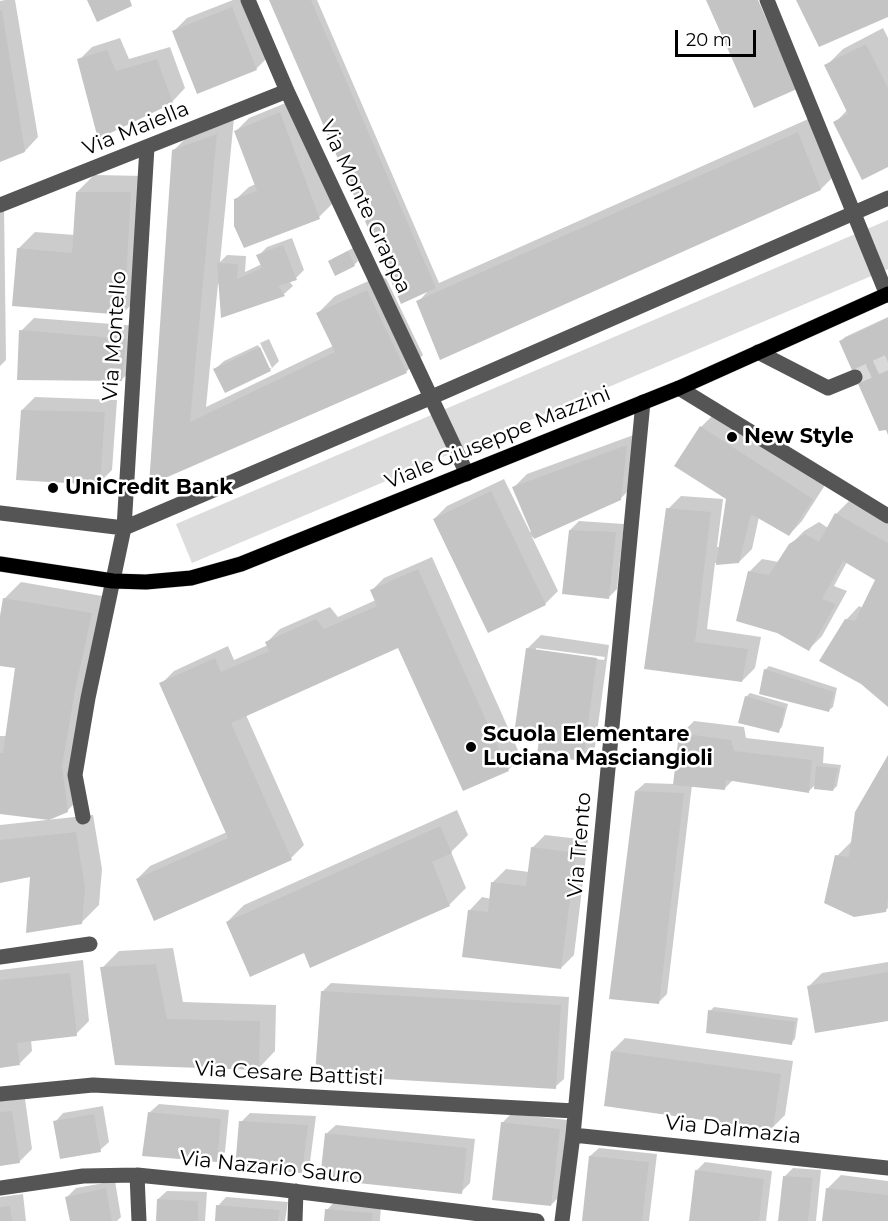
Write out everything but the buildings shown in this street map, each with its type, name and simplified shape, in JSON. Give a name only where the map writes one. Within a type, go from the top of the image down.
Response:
[{"type":"main road","name":"Viale Giuseppe Mazzini","points":[[0,564],[113,581],[146,582],[191,578],[241,564],[679,388],[888,294]]},
{"type":"street","name":"Via Monte Grappa","points":[[248,0],[287,91],[467,474]]},
{"type":"street","points":[[767,0],[888,294]]},
{"type":"street","name":"Via Maiella","points":[[0,205],[287,91]]},
{"type":"street","name":"Via Montello","points":[[83,817],[75,775],[88,698],[124,528],[147,147]]},
{"type":"street","points":[[0,513],[124,528],[432,397],[888,198]]},
{"type":"street","points":[[758,352],[828,388],[855,377]]},
{"type":"street","points":[[679,388],[888,516]]},
{"type":"street","name":"Via Trento","points":[[562,1221],[573,1134],[643,402]]},
{"type":"street","points":[[0,957],[90,944]]},
{"type":"street","name":"Via Cesare Battisti","points":[[0,1094],[93,1085],[575,1111]]},
{"type":"street","name":"Via Dalmazia","points":[[573,1134],[888,1168]]},
{"type":"street","points":[[137,1175],[139,1221]]},
{"type":"street","name":"Via Nazario Sauro","points":[[0,1188],[83,1176],[137,1175],[296,1191],[537,1221]]},
{"type":"street","points":[[295,1221],[296,1191]]},
{"type":"shaded area","points":[[888,220],[888,269],[192,563],[176,524]]},
{"type":"tunnel","points":[[855,377],[888,362]]},
{"type":"place","name":"New Style","points":[[732,437]]},
{"type":"place","name":"UniCredit Bank","points":[[53,488]]},
{"type":"place","name":"Scuola Elementare Luciana Masciangioli","points":[[471,747]]}]
